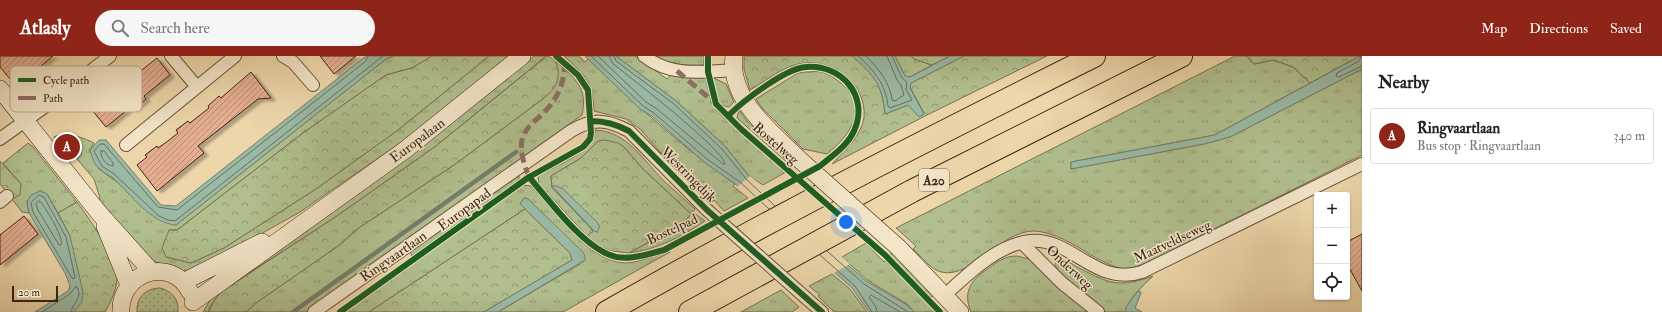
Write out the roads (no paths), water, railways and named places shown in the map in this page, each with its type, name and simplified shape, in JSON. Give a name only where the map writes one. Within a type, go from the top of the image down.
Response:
[{"type":"highway","points":[[607,312],[688,266],[861,173],[1094,56]]},
{"type":"highway","name":"A20","points":[[690,312],[912,191],[1181,56]]},
{"type":"main road","name":"Europalaan","points":[[194,307],[307,219],[405,150],[522,56]]},
{"type":"main road","name":"Bostelweg","points":[[734,63],[739,91],[744,100],[769,129],[800,160],[899,248],[960,312]]},
{"type":"main road","points":[[0,89],[10,101]]},
{"type":"main road","points":[[19,112],[100,213],[152,272]]},
{"type":"main road","points":[[100,213],[129,285]]},
{"type":"main road","name":"Europalaan","points":[[183,282],[307,219]]},
{"type":"main road","points":[[121,312],[122,299],[129,285],[140,276],[152,272],[172,275],[183,282],[188,288],[194,307]]},
{"type":"street","points":[[97,66],[110,56]]},
{"type":"street","points":[[171,56],[197,87]]},
{"type":"street","points":[[126,145],[235,56]]},
{"type":"street","points":[[283,56],[293,62],[313,85]]},
{"type":"street","points":[[644,56],[664,68],[677,71],[734,63]]},
{"type":"street","points":[[0,139],[38,112]]},
{"type":"street","name":"Westringdijk","points":[[591,122],[602,121],[617,124],[629,131],[707,210],[822,312]]},
{"type":"street","name":"Ringvaartlaan","points":[[314,312],[571,131],[591,122]]},
{"type":"street","name":"Maatveldseweg","points":[[945,295],[966,275],[995,255],[1022,243],[1035,241],[1050,244],[1106,273],[1134,275],[1153,268],[1362,164]]},
{"type":"street","name":"Onderweg","points":[[1022,243],[1070,290],[1098,312]]},
{"type":"water","points":[[366,56],[394,56],[386,59],[176,225],[158,219],[149,213],[113,178],[103,172],[92,158],[90,150],[99,140],[106,140],[161,205],[176,206]]},
{"type":"water","points":[[585,56],[616,56],[676,101],[725,146],[749,176],[866,281],[907,305],[914,312],[869,312],[852,288],[738,186],[704,162],[652,116],[640,109]]},
{"type":"water","points":[[852,56],[895,56],[905,76],[910,77],[950,56],[964,56],[911,83],[910,88],[924,114],[919,117],[908,105],[885,114],[882,95],[876,81],[872,75]]},
{"type":"water","points":[[1362,56],[1362,69],[1230,137],[1204,144],[1071,169],[1071,162],[1215,135]]},
{"type":"water","points":[[552,186],[557,186],[563,189],[597,222],[600,227],[597,232],[594,231]]},
{"type":"water","points":[[40,191],[47,194],[70,236],[83,292],[82,302],[74,312],[35,312],[68,291],[70,286],[65,273],[29,213],[27,202],[31,195]]},
{"type":"water","points":[[524,198],[528,199],[583,252],[585,260],[498,312],[484,312],[572,260],[570,253],[520,204]]},
{"type":"water","points":[[1140,291],[1141,293],[1135,308],[1142,312],[1126,312],[1126,307],[1137,292]]},
{"type":"waterway","points":[[293,312],[516,152]]},
{"type":"place","name":"Ringvaartlaan","points":[[67,147]]}]
